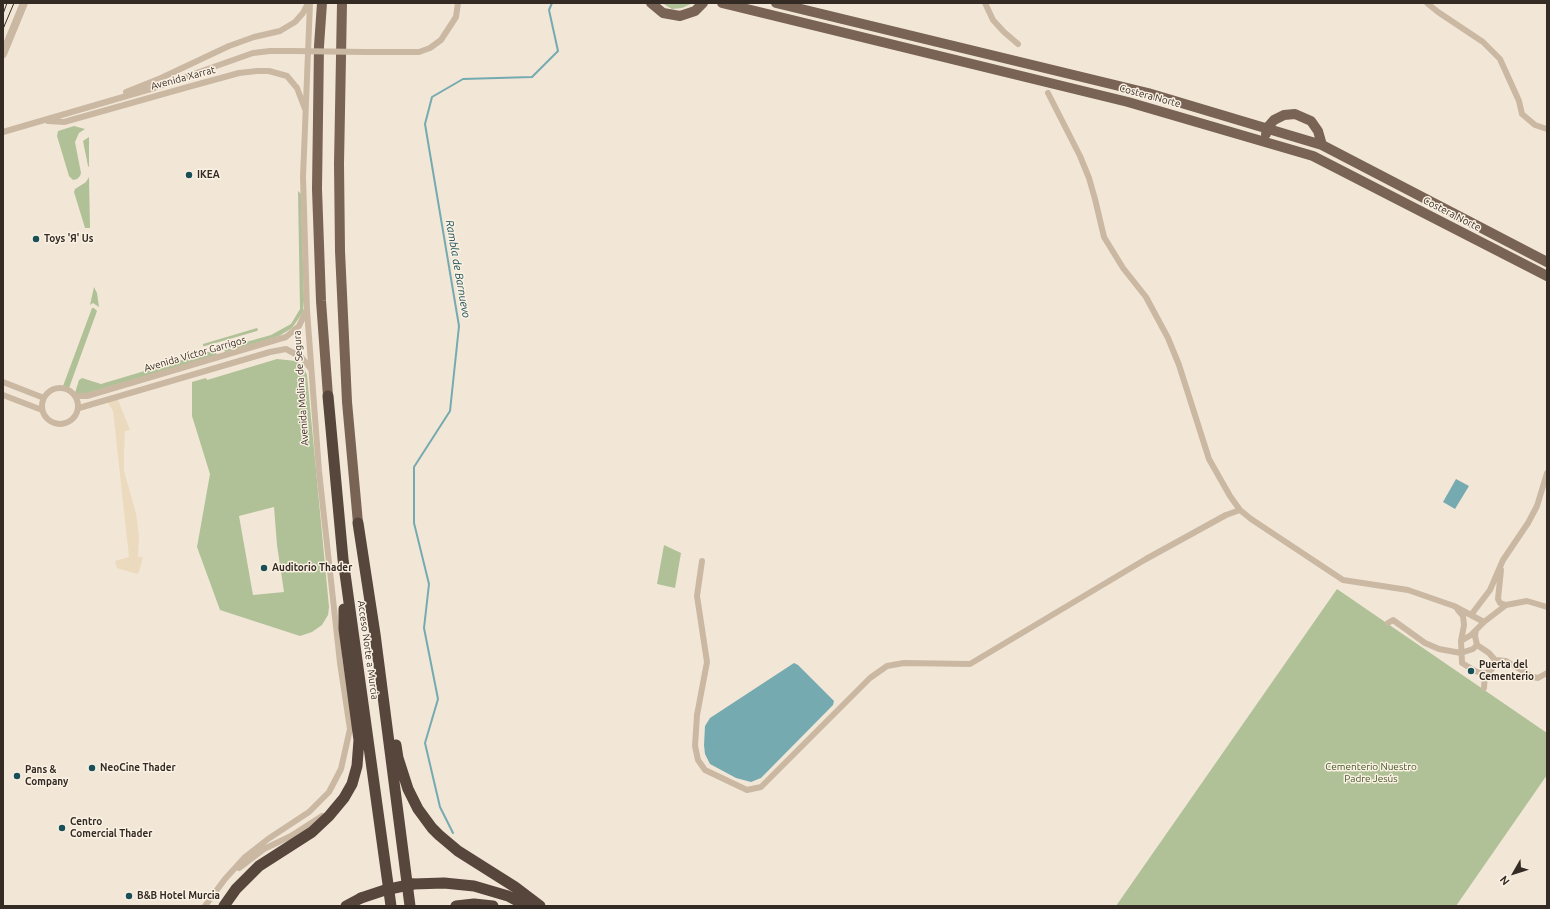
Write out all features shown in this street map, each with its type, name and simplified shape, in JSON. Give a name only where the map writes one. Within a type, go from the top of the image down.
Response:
[{"type":"highway","name":"Acceso Norte a Murcia","points":[[328,396],[343,559],[391,906]]},
{"type":"highway","name":"Acceso Norte a Murcia","points":[[358,523],[405,906]]},
{"type":"highway","points":[[358,523],[375,634],[410,906]]},
{"type":"highway","points":[[224,906],[236,889],[260,866],[312,832],[329,816],[344,798],[352,784],[357,766],[359,740],[344,628],[343,559]]},
{"type":"highway","points":[[375,634],[384,672],[398,758],[408,789],[418,809],[432,828],[446,842],[515,887],[540,906]]},
{"type":"highway","points":[[346,906],[361,898],[385,890],[413,884],[444,882],[474,886],[508,896],[527,906]]},
{"type":"highway","points":[[456,906],[474,904],[492,906]]},
{"type":"main road","points":[[322,3],[319,53],[317,189],[321,301],[328,396]]},
{"type":"main road","points":[[342,3],[339,164],[340,251],[347,402],[358,523]]},
{"type":"main road","points":[[651,3],[664,13],[680,16],[695,11],[703,3]]},
{"type":"main road","name":"Costera Norte","points":[[722,3],[1128,102],[1313,156],[1547,276]]},
{"type":"main road","name":"Costera Norte","points":[[776,3],[1148,93],[1322,145],[1547,262]]},
{"type":"main road","points":[[1265,141],[1268,128],[1274,120],[1284,115],[1300,115],[1311,120],[1314,124],[1322,145]]},
{"type":"street","points":[[3,54],[24,3]]},
{"type":"street","name":"Avenida Xarrat","points":[[84,109],[161,78],[229,46],[254,37],[280,31],[295,22],[309,3]]},
{"type":"street","name":"Avenida Molina de Segura","points":[[225,879],[245,857],[268,839],[308,812],[328,792],[341,769],[350,729],[340,663],[320,478],[307,310],[303,177],[309,3]]},
{"type":"street","name":"Avenida Xarrat","points":[[3,132],[154,88],[253,53],[292,51],[419,52],[430,48],[441,40],[456,17],[458,3]]},
{"type":"street","points":[[984,3],[993,20],[1018,44]]},
{"type":"street","points":[[1428,3],[1438,12],[1483,42],[1500,59],[1519,101],[1522,114],[1535,125],[1547,129]]},
{"type":"street","name":"Avenida Xarrat","points":[[44,120],[64,122],[240,73],[257,71],[269,71],[287,76],[297,88],[306,112]]},
{"type":"street","points":[[1048,93],[1080,156],[1089,178],[1104,237],[1123,268],[1146,297],[1165,332],[1179,365],[1209,459],[1230,496],[1240,510],[1251,519],[1343,580],[1408,590],[1454,606],[1484,622]]},
{"type":"street","name":"Avenida Víctor Garrigos","points":[[75,396],[87,396],[286,338],[299,326],[307,310]]},
{"type":"street","name":"Avenida Víctor Garrigos","points":[[79,408],[286,348],[301,357],[311,369]]},
{"type":"street","points":[[3,382],[44,398]]},
{"type":"street","points":[[66,388],[75,396],[78,401],[79,408],[74,419],[68,423],[56,424],[45,416],[42,410],[44,398],[53,389],[66,388]]},
{"type":"street","points":[[3,395],[42,410]]},
{"type":"street","points":[[1471,615],[1490,590],[1503,560],[1528,523],[1537,506],[1547,473]]},
{"type":"street","points":[[702,560],[697,596],[706,662],[697,715],[695,746],[698,760],[705,770],[747,790],[761,787],[870,678],[886,666],[904,662],[970,664],[1146,559],[1226,515],[1240,510]]},
{"type":"street","points":[[1503,560],[1497,595],[1500,603],[1506,605],[1527,602],[1547,607]]},
{"type":"street","points":[[1461,641],[1506,605]]},
{"type":"street","points":[[1454,606],[1463,616],[1464,625],[1461,641],[1462,663],[1475,672],[1485,674],[1492,669],[1495,660]]},
{"type":"street","points":[[1388,623],[1393,620],[1425,642],[1439,649],[1461,653],[1477,646]]},
{"type":"street","points":[[1476,630],[1475,636],[1477,646],[1489,653],[1495,660],[1506,660],[1533,677],[1538,678],[1547,673]]},
{"type":"street","points":[[1484,688],[1485,674]]},
{"type":"street","points":[[205,906],[225,879],[264,849],[317,820],[344,798]]},
{"type":"green space","points":[[662,3],[693,3],[682,8],[672,9]]},
{"type":"green space","points":[[74,126],[85,129],[79,133],[75,142],[81,173],[77,179],[73,180],[69,176],[57,136],[58,131]]},
{"type":"green space","points":[[89,137],[89,167],[83,141]]},
{"type":"green space","points":[[89,177],[90,228],[85,228],[74,192],[75,189],[86,182]]},
{"type":"green space","points":[[298,191],[301,194],[304,300],[303,312],[292,328],[279,336],[226,352],[224,351],[225,348],[271,335],[291,324],[300,309]]},
{"type":"green space","points":[[94,287],[97,293],[99,307],[93,303],[90,305]]},
{"type":"green space","points":[[92,308],[97,311],[69,388],[63,386]]},
{"type":"green space","points":[[257,328],[257,331],[203,346],[203,344]]},
{"type":"green space","points":[[215,350],[217,355],[84,394],[75,393],[79,380],[82,378],[101,384]]},
{"type":"green space","points":[[277,359],[296,361],[303,366],[307,375],[329,607],[328,615],[322,625],[312,632],[300,636],[220,610],[197,547],[210,474],[192,416],[192,382],[206,378],[207,380]],"holes":[[[274,507],[277,545],[284,592],[253,595],[239,516]]]},
{"type":"green space","points":[[664,545],[681,553],[675,588],[657,584]]},
{"type":"green space","name":"Cementerio Nuestro Padre Jesús","points":[[1337,589],[1547,733],[1547,775],[1456,906],[1116,906]]},
{"type":"shaded area","points":[[117,397],[130,430],[125,431],[124,471],[136,513],[139,536],[138,557],[143,557],[139,572],[137,574],[117,568],[115,561],[129,557],[113,411],[106,400]]},
{"type":"water","points":[[1456,479],[1469,486],[1455,509],[1443,502]]},
{"type":"water","points":[[794,663],[798,665],[834,701],[833,705],[761,778],[751,782],[736,778],[710,764],[705,754],[704,745],[705,726],[710,718]]},
{"type":"waterway","name":"Rambla de Barnuevo","points":[[453,833],[440,807],[425,743],[438,699],[424,628],[429,584],[414,523],[414,467],[450,411],[459,326],[425,124],[432,97],[463,79],[532,77],[558,51],[549,10],[552,3]]},
{"type":"tram line","points":[[3,14],[7,3]]},
{"type":"tram line","points":[[3,29],[14,3]]},
{"type":"place","name":"IKEA","points":[[189,175]]},
{"type":"place","name":"Toys 'Я' Us","points":[[36,239]]},
{"type":"place","name":"Auditorio Thader","points":[[264,568]]},
{"type":"place","name":"Puerta del Cementerio","points":[[1471,671]]},
{"type":"place","name":"NeoCine Thader","points":[[92,768]]},
{"type":"place","name":"Pans & Company","points":[[17,776]]},
{"type":"place","name":"Centro Comercial Thader","points":[[62,828]]},
{"type":"place","name":"B&B Hotel Murcia","points":[[129,896]]}]
